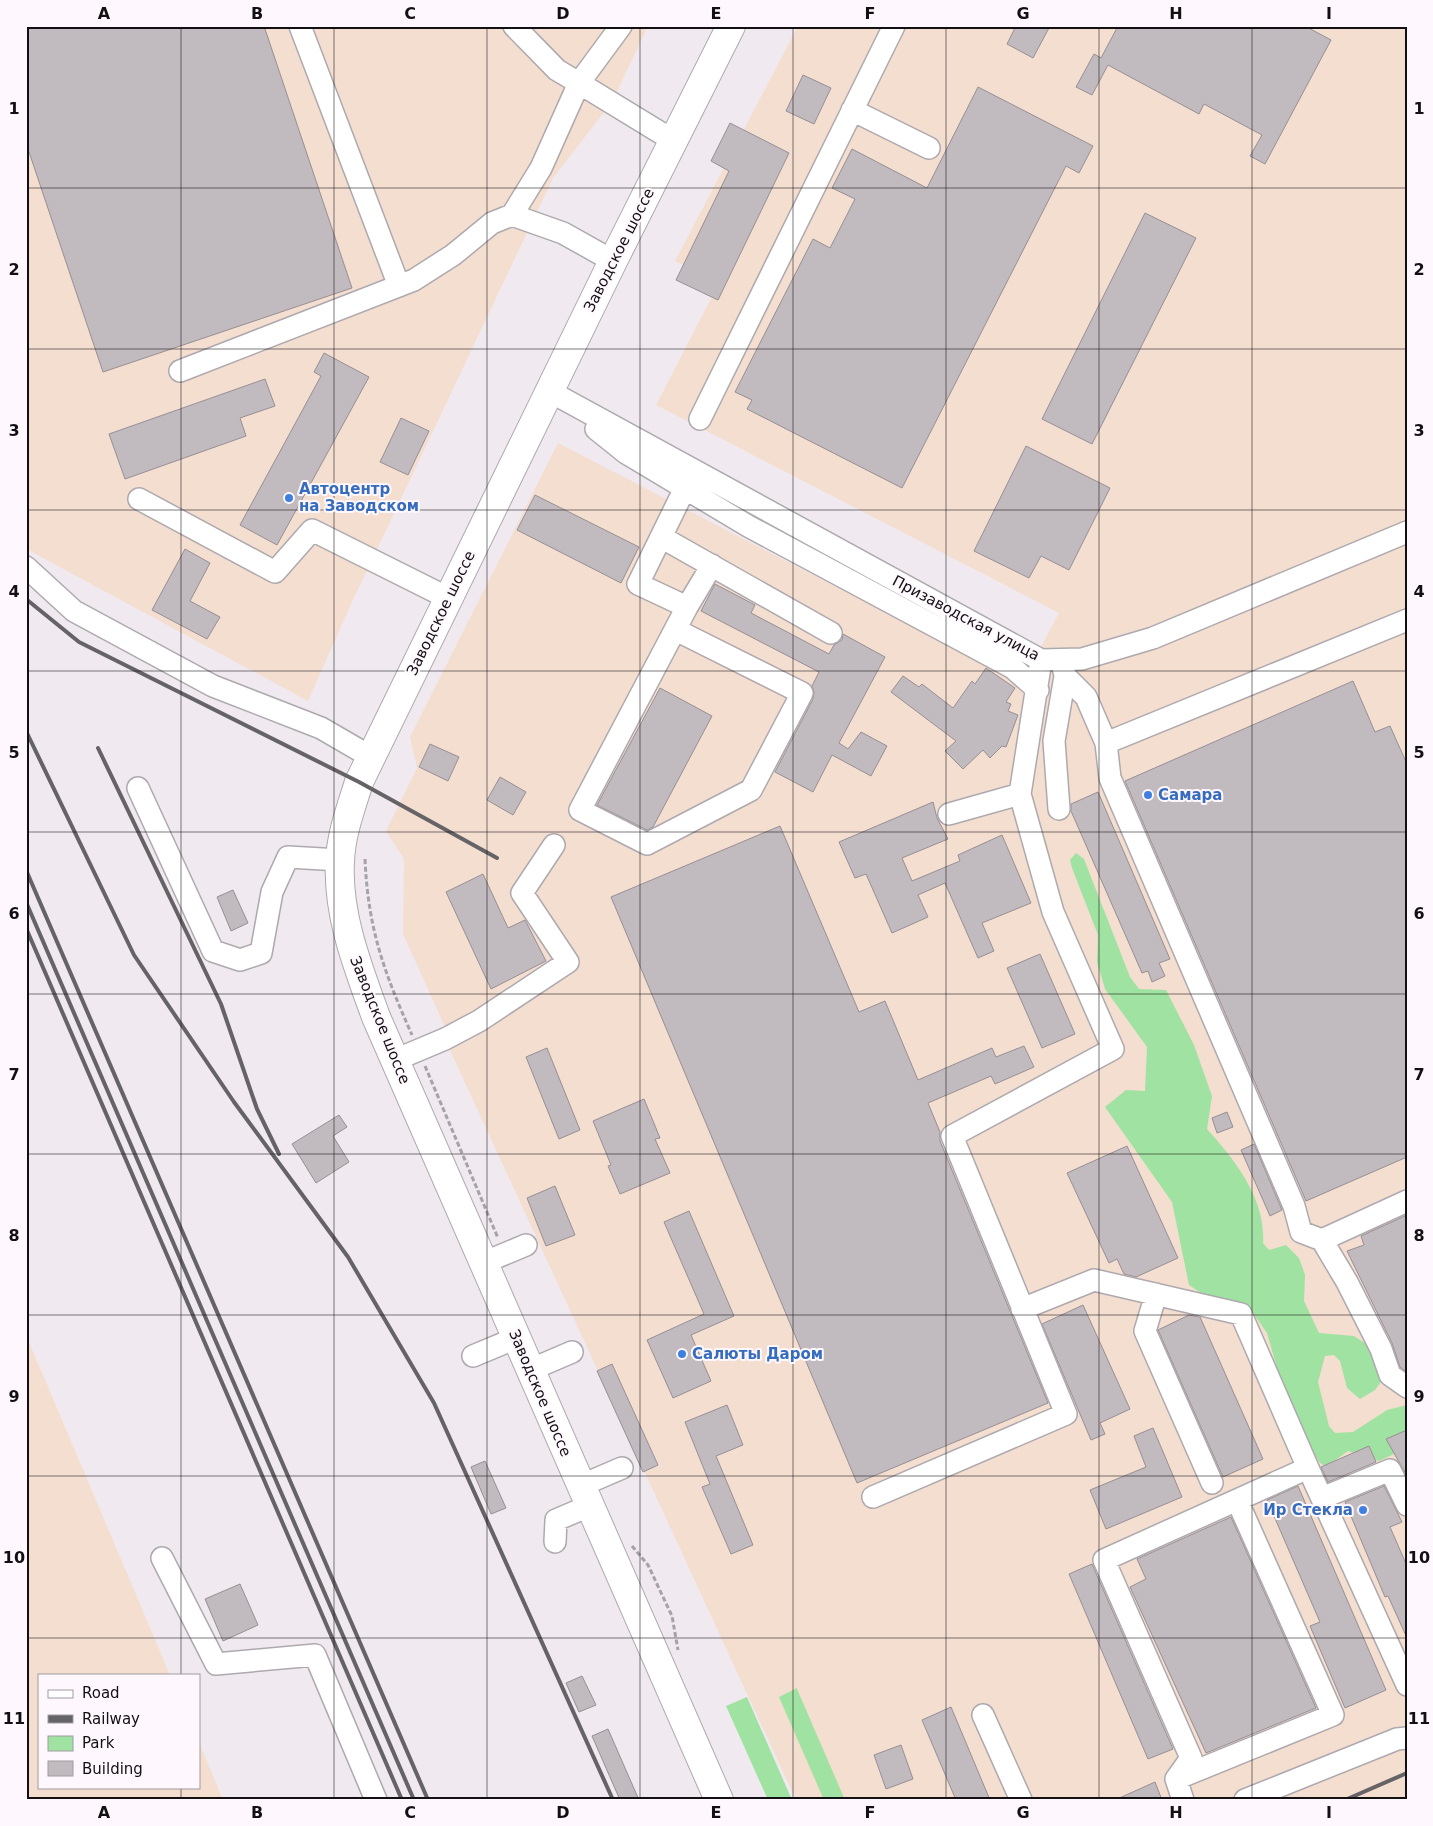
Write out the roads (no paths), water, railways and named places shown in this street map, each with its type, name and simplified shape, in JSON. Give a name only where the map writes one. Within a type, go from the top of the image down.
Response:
[{"type":"main road","name":"Заводское шоссе","points":[[719,1800],[516,1338],[494,1259],[406,1055],[376,1017],[351,948],[341,897],[352,859],[344,831],[359,782],[548,391],[731,26]]},
{"type":"street","points":[[300,26],[399,286]]},
{"type":"street","points":[[514,26],[557,70],[674,141]]},
{"type":"street","points":[[180,371],[414,280],[452,255],[492,223],[512,215],[541,168],[579,83],[621,26]]},
{"type":"street","points":[[700,419],[894,26]]},
{"type":"street","points":[[852,110],[929,148]]},
{"type":"street","points":[[512,215],[563,233],[612,262]]},
{"type":"street","points":[[548,391],[626,453],[748,526],[1012,668],[1038,690]]},
{"type":"street","name":"Призаводская улица","points":[[548,391],[1056,665],[1152,638],[1407,532]]},
{"type":"street","points":[[685,488],[638,584],[687,607]]},
{"type":"street","points":[[139,499],[275,572],[312,530],[448,598]]},
{"type":"street","points":[[661,537],[831,633]]},
{"type":"street","points":[[676,630],[802,693],[751,790],[647,844],[580,810],[687,607],[712,565]]},
{"type":"street","points":[[26,566],[74,611],[213,686],[321,728],[371,757]]},
{"type":"street","points":[[1106,743],[1407,620]]},
{"type":"street","points":[[873,1497],[1066,1414],[952,1136],[1113,1049],[1052,912],[1020,794],[1038,690],[1056,665]]},
{"type":"street","points":[[1056,665],[1086,697],[1106,743],[1110,778],[1294,1206],[1301,1232],[1322,1240],[1347,1282],[1381,1349],[1390,1375],[1407,1387]]},
{"type":"street","points":[[1056,665],[1054,741],[1059,809]]},
{"type":"street","points":[[138,788],[213,951],[240,960],[261,953],[272,892],[288,857],[352,859]]},
{"type":"street","points":[[949,814],[1020,794]]},
{"type":"street","points":[[406,1055],[479,1021],[568,962],[522,893],[554,845]]},
{"type":"street","points":[[1322,1240],[1407,1201]]},
{"type":"street","points":[[494,1259],[526,1245]]},
{"type":"street","points":[[1022,1309],[1094,1280],[1241,1314],[1308,1468],[1407,1685]]},
{"type":"street","points":[[1156,1294],[1145,1331],[1212,1483]]},
{"type":"street","points":[[474,1356],[516,1338]]},
{"type":"street","points":[[530,1370],[572,1352]]},
{"type":"street","points":[[555,1542],[556,1520],[584,1496],[622,1468]]},
{"type":"street","points":[[1176,1779],[1191,1758],[1104,1560],[1308,1468]]},
{"type":"street","points":[[1322,1498],[1390,1470],[1407,1505]]},
{"type":"street","points":[[1176,1779],[1333,1715],[1237,1500]]},
{"type":"street","points":[[162,1558],[216,1664],[316,1655],[376,1800]]},
{"type":"street","points":[[983,1715],[1021,1800]]},
{"type":"street","points":[[1245,1800],[1403,1735]]},
{"type":"street","points":[[1176,1779],[1183,1800]]},
{"type":"railway","points":[[26,599],[79,642],[359,782],[497,858]]},
{"type":"railway","points":[[26,731],[134,955],[234,1102],[348,1257],[434,1403],[613,1800]]},
{"type":"railway","points":[[98,748],[221,1004],[257,1109],[279,1154]]},
{"type":"railway","points":[[26,870],[428,1800]]},
{"type":"railway","points":[[26,902],[414,1800]]},
{"type":"railway","points":[[26,928],[402,1800]]},
{"type":"railway","points":[[1345,1800],[1407,1773]]},
{"type":"place","name":"Автоцентр на Заводском","points":[[289,498]]},
{"type":"place","name":"Самара","points":[[1148,795]]},
{"type":"place","name":"Салюты Даром","points":[[682,1354]]},
{"type":"place","name":"Ир Стекла","points":[[1363,1510]]}]
